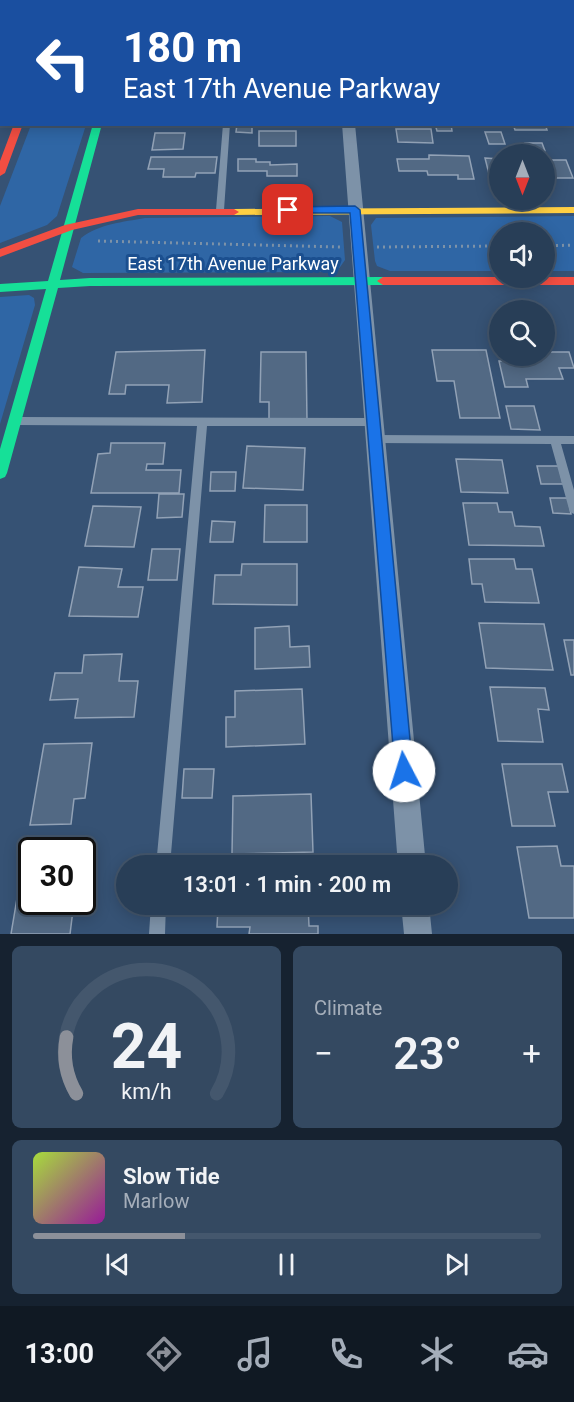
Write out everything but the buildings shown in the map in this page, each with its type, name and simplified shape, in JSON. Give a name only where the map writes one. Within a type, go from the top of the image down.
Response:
[{"type":"main road","points":[[0,173],[18,126]]},
{"type":"main road","points":[[0,473],[69,227],[82,199],[98,126]]},
{"type":"main road","points":[[107,204],[177,210]]},
{"type":"main road","points":[[0,253],[69,227],[116,215],[177,210],[574,210]]},
{"type":"main road","name":"East 17th Avenue Parkway","points":[[0,288],[53,284],[574,281]]},
{"type":"street","points":[[348,126],[411,855]]},
{"type":"street","points":[[416,915],[418,934]]},
{"type":"lane","points":[[220,210],[227,126]]},
{"type":"lane","points":[[15,421],[202,423],[574,440]]},
{"type":"lane","points":[[164,855],[202,423]]},
{"type":"lane","points":[[555,440],[574,509]]},
{"type":"lane","points":[[157,934],[158,915]]},
{"type":"path","points":[[89,241],[154,245],[301,245],[357,248],[489,246]]},
{"type":"path","points":[[555,246],[574,245]]},
{"type":"shaded area","points":[[31,126],[86,126],[57,216],[47,225],[0,243],[0,206]]},
{"type":"shaded area","points":[[330,216],[342,222],[345,260],[338,270],[329,272],[83,273],[72,267],[81,238],[88,233],[120,222],[145,218]]},
{"type":"shaded area","points":[[574,216],[574,271],[555,271],[555,222],[489,222],[489,271],[390,271],[377,266],[375,261],[371,225],[376,218]]},
{"type":"shaded area","points":[[29,295],[34,298],[35,305],[0,424],[0,297]]},
{"type":"traffic: fast","points":[[0,473],[97,126]]},
{"type":"traffic: fast","points":[[0,288],[90,282],[383,281]]},
{"type":"traffic: slow","points":[[234,212],[574,210]]},
{"type":"traffic: jam","points":[[0,173],[18,126]]},
{"type":"traffic: jam","points":[[0,253],[69,227],[138,212],[234,212]]},
{"type":"traffic: jam","points":[[383,281],[574,281]]},
{"type":"route","points":[[288,210],[355,210],[404,771]]}]
